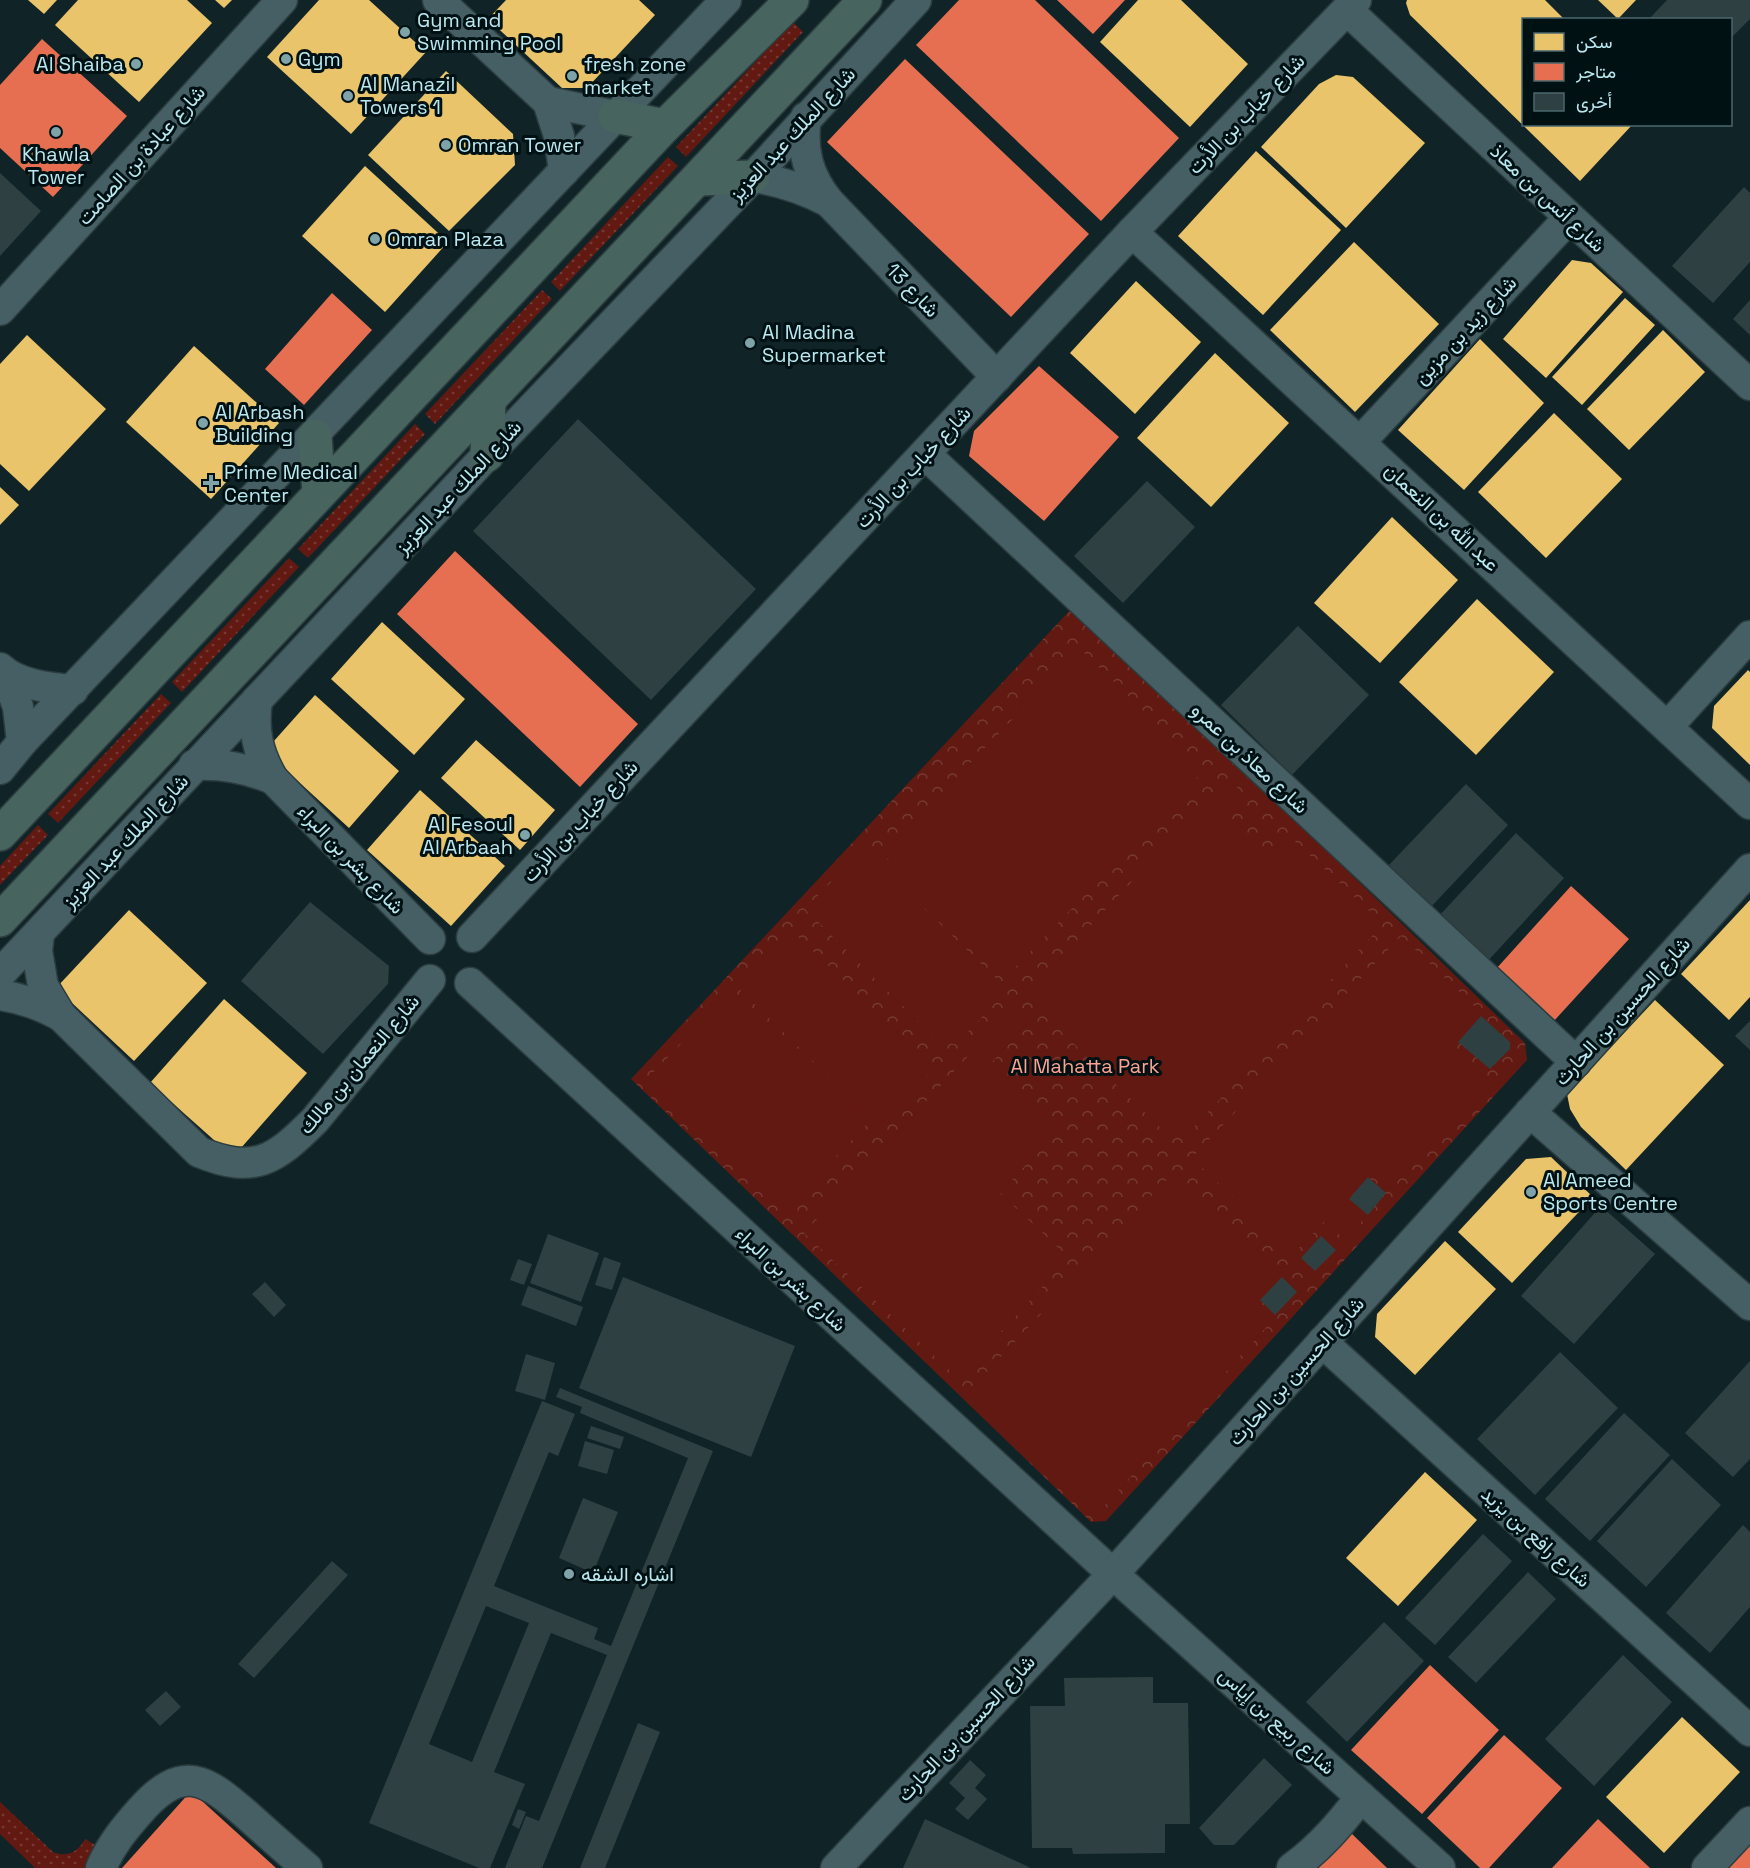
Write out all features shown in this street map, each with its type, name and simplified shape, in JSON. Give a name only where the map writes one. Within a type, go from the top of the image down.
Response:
[{"type":"highway","points":[[0,834],[665,126],[792,0]]},
{"type":"highway","name":"شارع الملك عبد العزيز","points":[[0,920],[865,0]]},
{"type":"highway","points":[[615,116],[665,126]]},
{"type":"highway","points":[[699,179],[753,177]]},
{"type":"highway","points":[[487,455],[489,402]]},
{"type":"highway","points":[[315,436],[319,493]]},
{"type":"street","name":"شارع عبادة بن الصامت","points":[[0,310],[282,0]]},
{"type":"street","points":[[438,0],[548,102],[559,136],[564,171]]},
{"type":"street","points":[[0,769],[22,742],[315,436],[726,0]]},
{"type":"street","name":"شارع الملك عبد العزيز","points":[[0,974],[194,765],[753,177],[916,0]]},
{"type":"street","name":"شارع أنس بن معاذ","points":[[1351,5],[1569,218],[1750,385]]},
{"type":"street","name":"شارع خباب بن الأرت","points":[[472,937],[1132,232],[1351,5]]},
{"type":"street","points":[[548,102],[615,116]]},
{"type":"street","name":"شارع 13","points":[[806,117],[804,147],[807,163],[819,190],[998,377]]},
{"type":"street","name":"شارع 13","points":[[753,177],[792,185],[829,202]]},
{"type":"street","name":"شارع زيد بن مزين","points":[[1360,442],[1569,218]]},
{"type":"street","name":"عبد الله بن النعمان","points":[[1132,232],[1750,804]]},
{"type":"street","name":"شارع معاذ بن عمرو","points":[[925,454],[1576,1062]]},
{"type":"street","points":[[1668,726],[1750,636]]},
{"type":"street","points":[[3,671],[39,685],[73,690]]},
{"type":"street","points":[[3,671],[18,707],[22,742]]},
{"type":"street","name":"شارع بشر بن البراء","points":[[257,700],[254,720],[256,741],[262,761],[273,779],[430,939]]},
{"type":"street","name":"شارع بشر بن البراء","points":[[194,765],[234,766],[273,779]]},
{"type":"street","name":"شارع الحسين بن الحارث","points":[[836,1868],[1113,1574],[1750,869]]},
{"type":"street","points":[[451,929],[462,931],[472,937],[479,945],[482,955],[478,975],[461,988],[450,990],[439,987],[430,980],[422,964],[422,955],[430,939],[440,932],[451,929]]},
{"type":"street","name":"شارع النعمان بن مالك","points":[[39,934],[38,951],[43,986],[61,1016],[200,1152],[223,1161],[248,1163],[273,1157],[295,1140],[315,1120],[430,980]]},
{"type":"street","name":"شارع بشر بن البراء","points":[[470,983],[1113,1574]]},
{"type":"street","name":"شارع النعمان بن مالك","points":[[0,995],[23,999],[61,1016]]},
{"type":"street","points":[[1530,1112],[1750,1305]]},
{"type":"street","name":"شارع رافع بن يزيد","points":[[1322,1342],[1750,1731]]},
{"type":"street","name":"شارع ربيع بن إياس","points":[[1113,1574],[1440,1868]]},
{"type":"street","points":[[101,1868],[116,1838],[154,1795],[170,1784],[189,1781],[207,1784],[223,1795],[307,1868]]},
{"type":"street","points":[[1292,1868],[1309,1857],[1334,1833],[1361,1797]]},
{"type":"street","points":[[1707,1868],[1750,1822]]},
{"type":"green space","points":[[793,22],[803,32],[686,157],[676,147]]},
{"type":"green space","points":[[668,157],[678,166],[560,291],[551,282]]},
{"type":"green space","points":[[542,290],[552,299],[435,424],[425,414]]},
{"type":"green space","points":[[415,424],[425,434],[308,558],[298,549]]},
{"type":"green space","points":[[289,558],[299,567],[182,692],[172,682]]},
{"type":"green space","name":"Al Mahatta Park","points":[[1074,606],[1525,1043],[1527,1060],[1106,1521],[1091,1522],[631,1079]]},
{"type":"green space","points":[[1080,649],[1204,770],[1008,975],[883,854]]},
{"type":"green space","points":[[161,694],[171,703],[58,823],[48,814]]},
{"type":"green space","points":[[1228,779],[1242,792],[1220,815],[1265,857],[1287,834],[1383,924],[1192,1129],[1185,1134],[1174,1135],[1163,1130],[1035,1006],[1032,994],[1037,983]]},
{"type":"green space","points":[[38,825],[48,835],[0,885],[0,866]]},
{"type":"green space","points":[[863,849],[1008,990],[956,1044],[946,1043],[929,1032],[805,909]]},
{"type":"green space","points":[[790,929],[934,1068],[879,1125],[736,986]]},
{"type":"green space","points":[[1401,936],[1479,1011],[1449,1043],[1490,1082],[1388,1190],[1369,1172],[1341,1201],[1362,1221],[1345,1240],[1325,1221],[1293,1254],[1192,1158]]},
{"type":"green space","points":[[730,993],[866,1125],[785,1209],[649,1077]]},
{"type":"green space","points":[[1013,1008],[1028,1023],[991,1063],[1060,1128],[1000,1193],[1069,1258],[958,1378],[804,1233]]},
{"type":"green space","points":[[1175,1171],[1280,1271],[1249,1305],[1270,1323],[1103,1507],[1095,1510],[1090,1508],[968,1392]]},
{"type":"green space","points":[[0,1802],[53,1852],[72,1853],[85,1839],[97,1846],[87,1868],[35,1868],[0,1834]]},
{"type":"building: سكن","points":[[28,0],[57,0],[44,14]]},
{"type":"building: سكن","name":"Al Shaiba","points":[[78,0],[187,0],[212,23],[139,102],[55,25]]},
{"type":"building: سكن","points":[[215,0],[232,0],[224,8]]},
{"type":"building: سكن","name":"Al Manazil Towers 1","points":[[319,0],[369,0],[426,52],[351,134],[267,57]]},
{"type":"building: سكن","points":[[506,0],[639,0],[655,15],[587,88],[562,88],[488,19]]},
{"type":"building: سكن","points":[[1138,0],[1181,0],[1248,64],[1190,127],[1100,42]]},
{"type":"building: سكن","points":[[1407,0],[1545,0],[1563,18],[1522,18],[1522,124],[1410,15]]},
{"type":"building: سكن","points":[[1598,0],[1636,0],[1619,18]]},
{"type":"building: سكن","name":"Omran Tower","points":[[446,71],[513,134],[515,165],[449,231],[368,155]]},
{"type":"building: سكن","points":[[1336,75],[1353,77],[1425,143],[1346,228],[1261,147],[1319,84]]},
{"type":"building: سكن","points":[[1524,126],[1631,126],[1580,181]]},
{"type":"building: سكن","points":[[1256,151],[1341,230],[1263,315],[1178,236]]},
{"type":"building: سكن","name":"Omran Plaza","points":[[365,166],[448,242],[385,312],[302,236]]},
{"type":"building: سكن","points":[[1354,242],[1439,324],[1355,412],[1270,330]]},
{"type":"building: سكن","points":[[1572,260],[1591,263],[1623,292],[1546,378],[1503,339]]},
{"type":"building: سكن","points":[[1136,281],[1201,342],[1135,414],[1070,353]]},
{"type":"building: سكن","points":[[1625,298],[1655,325],[1582,405],[1552,377]]},
{"type":"building: سكن","points":[[1663,330],[1705,372],[1629,450],[1587,409]]},
{"type":"building: سكن","points":[[27,335],[106,409],[29,491],[0,464],[0,364]]},
{"type":"building: سكن","points":[[1480,339],[1544,403],[1464,490],[1398,430]]},
{"type":"building: سكن","name":"Al Arbash Building","points":[[194,346],[279,423],[211,499],[126,422]]},
{"type":"building: سكن","points":[[1215,353],[1289,423],[1211,507],[1137,438]]},
{"type":"building: سكن","points":[[1554,413],[1622,479],[1546,558],[1478,492]]},
{"type":"building: سكن","points":[[0,487],[19,505],[0,525]]},
{"type":"building: سكن","points":[[1392,517],[1458,580],[1380,663],[1314,603]]},
{"type":"building: سكن","points":[[1477,599],[1554,672],[1476,755],[1399,682]]},
{"type":"building: سكن","points":[[382,622],[465,699],[414,755],[331,679]]},
{"type":"building: سكن","points":[[1748,670],[1750,672],[1750,765],[1712,728],[1714,706]]},
{"type":"building: سكن","points":[[315,695],[399,771],[349,828],[265,751]]},
{"type":"building: سكن","points":[[476,740],[555,810],[520,850],[441,778]]},
{"type":"building: سكن","points":[[420,790],[505,866],[451,926],[367,850]]},
{"type":"building: سكن","points":[[1750,900],[1750,997],[1729,1020],[1681,974]]},
{"type":"building: سكن","points":[[129,910],[207,983],[134,1061],[56,988]]},
{"type":"building: سكن","points":[[224,999],[307,1073],[233,1157],[150,1083]]},
{"type":"building: سكن","points":[[1655,1000],[1724,1065],[1626,1170],[1581,1127],[1570,1109],[1567,1094]]},
{"type":"building: سكن","points":[[1551,1157],[1593,1197],[1512,1283],[1458,1232],[1526,1159]]},
{"type":"building: سكن","points":[[1445,1241],[1496,1289],[1415,1375],[1375,1337],[1377,1314]]},
{"type":"building: سكن","points":[[1425,1472],[1477,1520],[1398,1606],[1346,1558]]},
{"type":"building: سكن","points":[[1682,1717],[1740,1772],[1664,1853],[1606,1797]]},
{"type":"building: متاجر","points":[[959,0],[1035,0],[1179,138],[1101,221],[916,45]]},
{"type":"building: متاجر","points":[[1057,0],[1125,0],[1093,34]]},
{"type":"building: متاجر","name":"Khawla Tower","points":[[42,39],[127,116],[53,197],[0,148],[0,85]]},
{"type":"building: متاجر","points":[[905,59],[1089,234],[1011,317],[827,142]]},
{"type":"building: متاجر","points":[[332,293],[372,330],[304,405],[265,369]]},
{"type":"building: متاجر","points":[[1039,366],[1119,437],[1044,521],[969,456],[974,431]]},
{"type":"building: متاجر","points":[[455,551],[638,724],[580,787],[397,614]]},
{"type":"building: متاجر","points":[[1571,886],[1629,939],[1553,1022],[1496,969]]},
{"type":"building: متاجر","points":[[1430,1665],[1499,1730],[1422,1814],[1351,1750]]},
{"type":"building: متاجر","points":[[1504,1735],[1562,1788],[1489,1868],[1480,1868],[1427,1818]]},
{"type":"building: متاجر","points":[[191,1791],[276,1868],[122,1868]]},
{"type":"building: متاجر","points":[[1598,1819],[1650,1868],[1552,1868]]},
{"type":"building: متاجر","points":[[1349,1831],[1387,1868],[1314,1868]]},
{"type":"building: متاجر","points":[[1750,1834],[1750,1868],[1718,1868]]},
{"type":"building: أخرى","points":[[1667,0],[1750,0],[1750,19],[1732,37],[1732,18],[1650,18]]},
{"type":"building: أخرى","points":[[0,173],[41,211],[0,256]]},
{"type":"building: أخرى","points":[[1744,187],[1750,193],[1750,262],[1713,303],[1672,266]]},
{"type":"building: أخرى","points":[[1750,300],[1750,335],[1733,319]]},
{"type":"building: أخرى","points":[[578,419],[756,589],[651,700],[473,531]]},
{"type":"building: أخرى","points":[[1147,481],[1195,527],[1123,603],[1074,556]]},
{"type":"building: أخرى","points":[[1298,626],[1369,695],[1292,775],[1221,705]]},
{"type":"building: أخرى","points":[[1466,784],[1508,825],[1431,907],[1388,866]]},
{"type":"building: أخرى","points":[[1516,833],[1564,878],[1486,963],[1438,917]]},
{"type":"building: أخرى","points":[[310,902],[389,966],[388,984],[323,1054],[241,981]]},
{"type":"building: أخرى","points":[[1481,1016],[1510,1042],[1510,1049],[1490,1069],[1458,1042]]},
{"type":"building: أخرى","points":[[1750,1021],[1750,1050],[1735,1036]]},
{"type":"building: أخرى","points":[[1368,1177],[1386,1193],[1368,1215],[1349,1199]]},
{"type":"building: أخرى","points":[[1601,1206],[1655,1254],[1574,1344],[1521,1296]]},
{"type":"building: أخرى","points":[[548,1234],[599,1253],[581,1302],[530,1283]]},
{"type":"building: أخرى","points":[[1321,1236],[1336,1250],[1315,1271],[1301,1258]]},
{"type":"building: أخرى","points":[[604,1257],[621,1263],[612,1290],[595,1285]]},
{"type":"building: أخرى","points":[[518,1259],[532,1264],[524,1285],[510,1280]]},
{"type":"building: أخرى","points":[[623,1277],[795,1346],[751,1457],[579,1388]]},
{"type":"building: أخرى","points":[[1282,1277],[1297,1292],[1275,1315],[1260,1300]]},
{"type":"building: أخرى","points":[[265,1282],[286,1305],[274,1317],[252,1294]]},
{"type":"building: أخرى","points":[[528,1286],[583,1307],[576,1326],[521,1305]]},
{"type":"building: أخرى","points":[[1560,1352],[1618,1408],[1535,1495],[1477,1439]]},
{"type":"building: أخرى","points":[[526,1354],[555,1363],[545,1400],[515,1391]]},
{"type":"building: أخرى","points":[[1750,1361],[1750,1459],[1733,1477],[1685,1433]]},
{"type":"building: أخرى","points":[[560,1388],[713,1451],[542,1868],[505,1868],[526,1816],[539,1821],[607,1655],[551,1633],[494,1772],[525,1784],[490,1868],[479,1868],[369,1823],[542,1401],[575,1414],[558,1456],[549,1452],[494,1586],[598,1628],[594,1639],[611,1646],[688,1458],[580,1413],[582,1407],[556,1397]],"holes":[[[486,1606],[529,1623],[472,1762],[429,1744]]]},
{"type":"building: أخرى","points":[[1624,1413],[1670,1455],[1590,1541],[1545,1499]]},
{"type":"building: أخرى","points":[[591,1426],[624,1437],[620,1449],[587,1438]]},
{"type":"building: أخرى","points":[[585,1441],[614,1450],[607,1474],[578,1466]]},
{"type":"building: أخرى","points":[[1672,1459],[1721,1505],[1646,1587],[1597,1541]]},
{"type":"building: أخرى","points":[[583,1498],[618,1512],[593,1573],[559,1558]]},
{"type":"building: أخرى","points":[[1743,1525],[1750,1532],[1750,1607],[1710,1653],[1666,1613]]},
{"type":"building: أخرى","points":[[1483,1534],[1512,1561],[1435,1645],[1405,1618]]},
{"type":"building: أخرى","points":[[332,1561],[348,1575],[254,1678],[238,1664]]},
{"type":"building: أخرى","points":[[1528,1572],[1556,1599],[1476,1683],[1448,1657]]},
{"type":"building: أخرى","points":[[1384,1622],[1424,1661],[1347,1742],[1306,1702]]},
{"type":"building: أخرى","points":[[1623,1655],[1672,1702],[1594,1786],[1545,1739]]},
{"type":"building: أخرى","points":[[1153,1677],[1153,1703],[1188,1703],[1190,1824],[1165,1824],[1165,1853],[1073,1854],[1072,1848],[1032,1848],[1030,1706],[1065,1706],[1064,1678]]},
{"type":"building: أخرى","points":[[166,1691],[181,1707],[160,1726],[145,1710]]},
{"type":"building: أخرى","points":[[638,1723],[660,1732],[605,1868],[580,1868]]},
{"type":"building: أخرى","points":[[1264,1758],[1292,1785],[1234,1845],[1214,1845],[1199,1828]]},
{"type":"building: أخرى","points":[[970,1760],[986,1775],[975,1788],[987,1799],[968,1820],[955,1809],[965,1798],[949,1783]]},
{"type":"building: أخرى","points":[[518,1809],[526,1812],[519,1829],[512,1825]]},
{"type":"building: أخرى","points":[[925,1819],[1031,1868],[903,1868]]},
{"type":"place","name":"Gym and Swimming Pool","points":[[405,32]]},
{"type":"place","name":"Gym","points":[[286,59]]},
{"type":"place","name":"Al Shaiba","points":[[136,64]]},
{"type":"place","name":"fresh zone market","points":[[572,76]]},
{"type":"place","name":"Al Manazil Towers 1","points":[[348,96]]},
{"type":"place","name":"Khawla Tower","points":[[56,132]]},
{"type":"place","name":"Omran Tower","points":[[446,145]]},
{"type":"place","name":"Omran Plaza","points":[[375,239]]},
{"type":"place","name":"Al Madina Supermarket","points":[[750,343]]},
{"type":"place","name":"Al Arbash Building","points":[[203,423]]},
{"type":"place","name":"Prime Medical Center","points":[[211,483]]},
{"type":"place","name":"Al Fesoul Al Arbaah","points":[[525,835]]},
{"type":"place","name":"Al Ameed Sports Centre","points":[[1531,1192]]},
{"type":"place","name":"اشاره الشقه","points":[[569,1574]]}]
